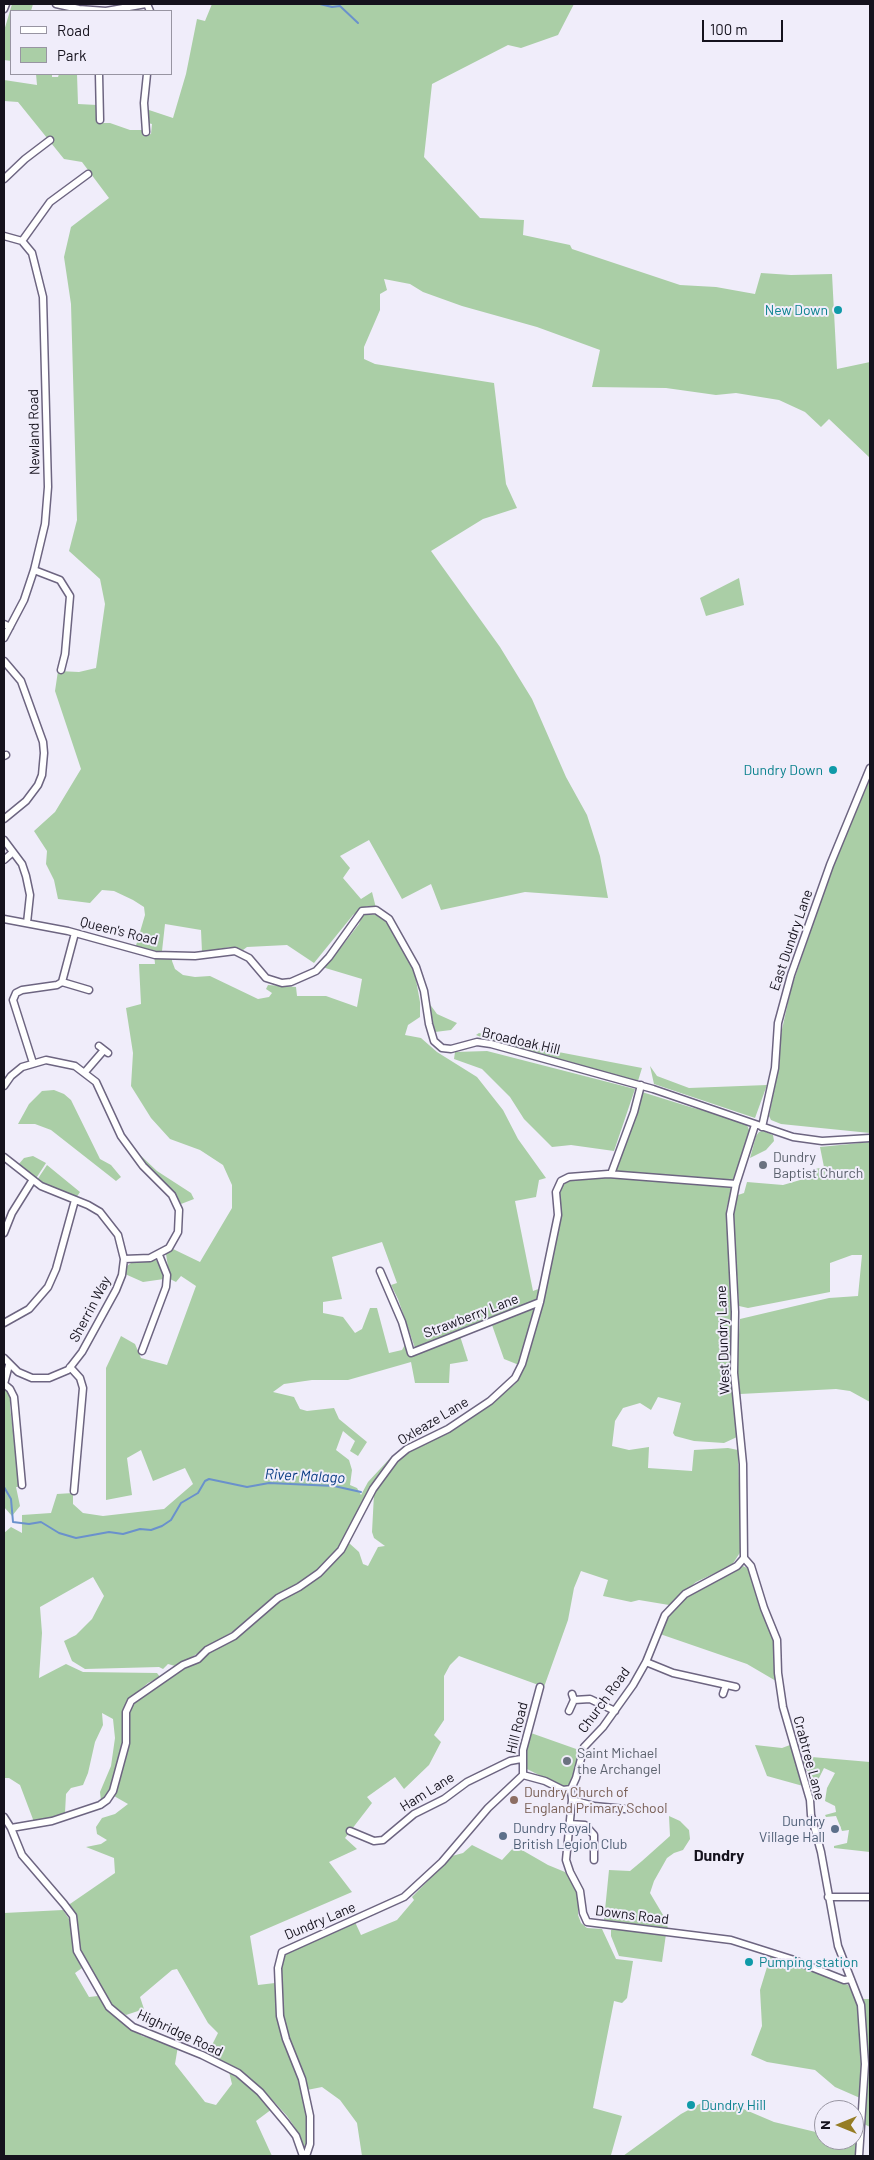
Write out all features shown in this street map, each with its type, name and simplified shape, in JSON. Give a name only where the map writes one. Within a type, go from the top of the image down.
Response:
[{"type":"street","points":[[4,9],[6,4]]},
{"type":"street","points":[[56,4],[64,9],[85,10]]},
{"type":"street","points":[[117,7],[147,4]]},
{"type":"street","points":[[99,75],[102,116]]},
{"type":"street","points":[[146,75],[144,95],[148,129]]},
{"type":"street","points":[[4,179],[46,147],[50,140]]},
{"type":"street","points":[[4,236],[22,241],[50,202],[87,177]]},
{"type":"street","name":"Newland Road","points":[[4,638],[24,600],[34,570],[45,524],[47,502],[44,313],[35,260],[22,241]]},
{"type":"street","points":[[34,570],[60,580],[70,596],[68,655],[61,670]]},
{"type":"street","points":[[4,624],[10,627]]},
{"type":"street","points":[[4,661],[21,681],[43,742],[44,754],[42,775],[38,785],[26,801],[4,819]]},
{"type":"street","name":"East Dundry Lane","points":[[759,1126],[775,1068],[778,1023],[791,975],[830,865],[870,768]]},
{"type":"street","points":[[4,840],[22,864],[29,886],[30,907],[27,923]]},
{"type":"street","points":[[4,860],[13,852]]},
{"type":"street","name":"Broadoak Hill","points":[[229,951],[243,953],[266,978],[282,983],[291,982],[316,970],[330,957],[362,912],[376,910],[390,919],[416,967],[424,991],[428,1024],[434,1041],[442,1048],[451,1049],[467,1044],[484,1043],[641,1085],[793,1137],[822,1141],[870,1138]]},
{"type":"street","name":"Queen's Road","points":[[4,920],[75,933],[156,955],[196,956],[229,951]]},
{"type":"street","points":[[33,1063],[13,1004],[14,996],[22,990],[57,985],[62,982],[75,933]]},
{"type":"street","points":[[62,982],[89,990]]},
{"type":"street","points":[[86,1072],[104,1049]]},
{"type":"street","points":[[4,1086],[16,1071],[33,1063],[59,1061],[86,1072],[99,1088],[115,1126],[128,1148],[172,1195],[178,1206],[180,1217],[178,1232],[169,1248],[159,1255],[143,1259],[124,1259]]},
{"type":"street","points":[[610,1174],[634,1112],[641,1085]]},
{"type":"street","name":"West Dundry Lane","points":[[744,1558],[742,1464],[734,1372],[735,1312],[730,1214],[736,1184],[759,1126]]},
{"type":"street","name":"Sherrin Way","points":[[4,1157],[32,1181],[57,1194],[95,1208],[110,1222],[121,1242],[124,1259],[120,1282],[82,1352],[70,1367],[55,1377],[37,1378],[22,1375],[9,1365],[4,1358]]},
{"type":"street","name":"Oxleaze Lane","points":[[11,1828],[52,1821],[100,1805],[107,1800],[113,1791],[126,1743],[126,1712],[131,1701],[183,1665],[198,1659],[207,1650],[234,1636],[278,1598],[299,1587],[331,1563],[355,1528],[373,1488],[395,1459],[407,1449],[448,1429],[490,1401],[515,1378],[522,1364],[540,1302],[558,1215],[556,1192],[558,1185],[569,1177],[610,1174],[736,1184]]},
{"type":"street","points":[[4,1233],[12,1214],[32,1181]]},
{"type":"street","points":[[4,1323],[29,1309],[48,1287],[56,1270],[75,1200]]},
{"type":"street","points":[[142,1351],[167,1280],[164,1262],[159,1255]]},
{"type":"street","name":"Strawberry Lane","points":[[380,1272],[402,1322],[411,1353],[540,1302]]},
{"type":"street","points":[[144,1344],[151,1346]]},
{"type":"street","points":[[9,1365],[4,1384],[10,1389],[14,1397],[22,1485]]},
{"type":"street","points":[[70,1367],[80,1378],[83,1388],[77,1489]]},
{"type":"street","name":"Church Road","points":[[571,1789],[576,1778],[584,1747],[615,1711],[646,1662],[662,1622],[670,1609],[690,1591],[737,1566],[744,1558]]},
{"type":"street","name":"Crabtree Lane","points":[[744,1558],[751,1566],[764,1608],[778,1640],[778,1673],[782,1707],[810,1800],[811,1815],[821,1852],[838,1946],[861,2005],[865,2064],[859,2156]]},
{"type":"street","points":[[646,1662],[673,1673],[736,1687]]},
{"type":"street","points":[[723,1694],[726,1685]]},
{"type":"street","name":"Hill Road","points":[[523,1775],[521,1759],[540,1687]]},
{"type":"street","points":[[570,1710],[573,1697],[590,1699],[615,1711]]},
{"type":"street","name":"Ham Lane","points":[[350,1831],[374,1841],[383,1840],[414,1814],[444,1799],[467,1782],[510,1761],[521,1759]]},
{"type":"street","points":[[523,1775],[539,1778],[563,1790],[571,1789]]},
{"type":"street","name":"Dundry Lane","points":[[305,2156],[310,2144],[310,2116],[302,2079],[286,2039],[280,2016],[278,1968],[282,1952],[304,1940],[385,1908],[410,1893],[442,1862],[485,1812],[523,1775]]},
{"type":"street","name":"Downs Road","points":[[571,1789],[568,1867],[580,1891],[582,1914],[586,1922],[722,1938],[791,1958],[844,1980],[851,1979]]},
{"type":"street","points":[[572,1800],[594,1806],[621,1807]]},
{"type":"street","name":"Highridge Road","points":[[4,1817],[22,1854],[72,1916],[77,1950],[109,2007],[132,2027],[202,2055],[238,2074],[260,2092],[296,2136],[305,2156]]},
{"type":"street","points":[[569,1824],[586,1825],[594,1835],[594,1860]]},
{"type":"street","points":[[828,1897],[870,1897]]},
{"type":"street","points":[[722,1938],[723,1930]]},
{"type":"green space","points":[[12,4],[33,4],[31,10],[10,10]]},
{"type":"green space","points":[[212,4],[574,4],[558,35],[521,48],[508,45],[432,84],[424,157],[480,218],[524,220],[523,235],[570,245],[572,249],[680,285],[716,287],[755,294],[761,273],[791,275],[832,274],[837,369],[870,362],[870,458],[829,419],[821,427],[805,412],[779,400],[736,393],[716,395],[666,388],[592,387],[600,350],[537,327],[462,306],[423,292],[410,284],[384,279],[387,290],[380,294],[380,310],[364,347],[364,359],[375,364],[494,383],[506,484],[517,508],[483,519],[431,551],[500,647],[532,699],[566,777],[587,815],[600,856],[608,898],[525,892],[441,910],[431,884],[402,899],[369,840],[340,856],[350,868],[343,878],[361,899],[372,892],[376,908],[367,906],[353,915],[314,963],[287,945],[247,947],[243,950],[230,947],[202,952],[201,930],[165,924],[162,951],[173,952],[172,961],[175,969],[183,975],[195,977],[210,976],[258,999],[269,997],[272,993],[266,989],[268,985],[296,987],[297,996],[326,996],[357,1007],[362,979],[322,967],[342,946],[359,924],[363,914],[382,915],[388,920],[414,969],[420,1002],[420,1017],[408,1025],[405,1035],[421,1038],[437,1052],[477,1077],[503,1110],[518,1139],[546,1178],[539,1180],[536,1197],[515,1201],[533,1291],[541,1288],[539,1300],[415,1348],[398,1299],[391,1285],[397,1283],[382,1242],[332,1257],[342,1299],[323,1302],[323,1313],[343,1317],[355,1333],[362,1329],[370,1308],[377,1308],[389,1353],[402,1350],[406,1343],[409,1355],[460,1336],[468,1361],[450,1364],[449,1383],[415,1383],[411,1362],[348,1380],[312,1380],[284,1384],[273,1392],[294,1397],[300,1409],[307,1411],[334,1408],[339,1419],[367,1442],[358,1456],[350,1451],[355,1441],[343,1431],[336,1450],[349,1460],[352,1470],[350,1485],[357,1488],[361,1495],[368,1482],[392,1456],[373,1484],[352,1528],[332,1559],[313,1574],[266,1603],[235,1630],[187,1660],[175,1666],[168,1664],[163,1669],[159,1667],[85,1669],[72,1661],[64,1641],[76,1635],[92,1619],[104,1596],[93,1577],[40,1607],[42,1633],[39,1678],[66,1664],[83,1672],[157,1673],[160,1677],[148,1683],[128,1700],[123,1713],[123,1744],[111,1789],[105,1798],[101,1801],[100,1792],[111,1766],[115,1738],[113,1719],[102,1713],[103,1725],[95,1742],[88,1773],[83,1785],[71,1788],[66,1794],[65,1813],[34,1822],[20,1785],[9,1778],[4,1778],[4,1533],[11,1527],[22,1533],[22,1515],[51,1513],[57,1494],[73,1493],[73,1504],[83,1513],[103,1516],[164,1509],[193,1484],[185,1468],[153,1481],[141,1450],[127,1458],[132,1495],[106,1500],[106,1368],[121,1336],[135,1344],[141,1358],[167,1365],[196,1286],[181,1276],[176,1282],[170,1279],[166,1254],[173,1249],[200,1262],[232,1208],[232,1185],[223,1165],[200,1150],[170,1139],[151,1118],[131,1086],[133,1053],[126,1008],[141,1004],[139,964],[155,964],[154,953],[135,949],[145,915],[144,907],[114,891],[102,890],[90,903],[58,899],[54,880],[46,864],[47,851],[34,831],[55,812],[81,769],[55,691],[58,671],[79,672],[96,668],[105,604],[100,579],[69,551],[77,520],[71,304],[64,257],[71,227],[109,198],[82,162],[64,159],[18,102],[4,101],[4,80],[37,85],[36,75],[58,77],[59,75],[77,75],[78,104],[97,105],[98,123],[110,123],[130,130],[144,130],[146,135],[151,134],[152,124],[148,123],[146,109],[173,118],[186,74],[197,19],[205,21]]},
{"type":"green space","points":[[10,11],[10,61],[4,60],[4,31]]},
{"type":"green space","points":[[739,578],[744,605],[706,616],[700,598]]},
{"type":"green space","points":[[870,779],[870,1133],[781,1124],[771,1120],[769,1116],[779,1066],[781,1034],[791,989],[834,863]]},
{"type":"green space","points":[[429,1003],[437,1014],[457,1023],[451,1030],[435,1032]]},
{"type":"green space","points":[[479,1033],[527,1046],[642,1068],[638,1081],[488,1040],[476,1035]]},
{"type":"green space","points":[[487,1051],[635,1089],[614,1151],[571,1145],[552,1147],[524,1119],[510,1097],[482,1069],[454,1059],[455,1052]]},
{"type":"green space","points":[[650,1066],[657,1076],[689,1088],[767,1085],[755,1118],[654,1084]]},
{"type":"green space","points":[[54,1090],[64,1094],[71,1100],[100,1159],[111,1165],[121,1177],[116,1181],[51,1130],[35,1124],[18,1124],[29,1104],[42,1091]]},
{"type":"green space","points":[[642,1092],[729,1117],[747,1125],[750,1132],[736,1179],[732,1181],[614,1172]]},
{"type":"green space","points":[[763,1131],[773,1135],[774,1141],[766,1150],[750,1158],[756,1136],[759,1132]]},
{"type":"green space","points":[[870,1142],[870,1402],[850,1391],[836,1389],[740,1394],[737,1366],[740,1319],[829,1298],[858,1296],[862,1255],[852,1255],[830,1263],[830,1292],[748,1308],[739,1306],[733,1211],[735,1196],[744,1193],[747,1182],[783,1185],[807,1178],[807,1171],[824,1167],[820,1147]]},
{"type":"green space","points":[[135,1153],[138,1153],[157,1171],[191,1193],[194,1199],[181,1204],[174,1192]]},
{"type":"green space","points":[[33,1156],[46,1163],[35,1180],[18,1165],[24,1158]]},
{"type":"green space","points":[[47,1165],[80,1192],[76,1198],[37,1180]]},
{"type":"green space","points":[[604,1177],[732,1186],[726,1210],[731,1282],[732,1375],[737,1437],[724,1443],[694,1441],[675,1436],[673,1433],[681,1403],[658,1397],[651,1410],[640,1403],[623,1408],[615,1421],[612,1446],[629,1450],[649,1447],[648,1468],[692,1471],[694,1450],[728,1448],[738,1450],[741,1551],[732,1565],[696,1582],[669,1605],[639,1600],[631,1602],[603,1596],[608,1580],[581,1571],[574,1588],[568,1620],[544,1687],[459,1656],[450,1665],[444,1676],[444,1720],[434,1735],[441,1742],[429,1765],[404,1789],[395,1777],[367,1797],[372,1803],[345,1838],[357,1849],[329,1862],[352,1892],[250,1936],[258,1985],[275,1983],[277,2016],[299,2079],[307,2113],[306,2145],[303,2147],[300,2135],[287,2116],[266,2093],[239,2071],[207,2055],[218,2033],[208,2023],[177,1969],[172,1970],[140,1997],[144,2009],[126,2015],[109,2004],[83,1956],[78,1940],[76,1914],[67,1906],[115,1873],[114,1858],[86,1847],[101,1844],[107,1840],[97,1834],[96,1827],[102,1818],[115,1814],[128,1804],[114,1796],[129,1712],[134,1703],[152,1688],[170,1679],[278,1600],[300,1590],[319,1577],[349,1543],[359,1552],[363,1564],[368,1566],[378,1547],[385,1546],[374,1538],[372,1532],[374,1494],[394,1465],[407,1453],[492,1402],[515,1384],[522,1370],[543,1304],[559,1187],[569,1178]]},
{"type":"green space","points":[[156,1260],[163,1270],[164,1279],[143,1282],[125,1274],[127,1266],[131,1263]]},
{"type":"green space","points":[[537,1306],[519,1365],[504,1359],[492,1325]]},
{"type":"green space","points":[[4,1390],[11,1393],[10,1407],[20,1487],[16,1487],[20,1506],[12,1516],[4,1507]]},
{"type":"green space","points":[[743,1566],[749,1569],[776,1646],[774,1668],[776,1681],[747,1664],[660,1634],[666,1619],[687,1597],[700,1587]]},
{"type":"green space","points":[[531,1733],[579,1750],[574,1779],[569,1787],[565,1788],[527,1769],[525,1757]]},
{"type":"green space","points":[[755,1745],[782,1748],[790,1745],[803,1786],[767,1776]]},
{"type":"green space","points":[[800,1756],[870,1762],[870,1852],[834,1848],[834,1846],[847,1843],[849,1830],[842,1831],[836,1816],[826,1817],[825,1815],[836,1812],[835,1806],[825,1801],[827,1788],[835,1773],[824,1768],[817,1782],[801,1763]]},
{"type":"green space","points":[[669,1816],[680,1821],[689,1830],[690,1839],[683,1850],[667,1858],[654,1881],[650,1893],[666,1920],[668,1929],[604,1920],[609,1870],[630,1871],[670,1836]]},
{"type":"green space","points":[[472,1845],[502,1860],[515,1846],[548,1865],[565,1872],[578,1892],[578,1915],[581,1923],[587,1928],[602,1929],[616,1959],[633,1961],[627,1998],[622,2003],[614,2001],[593,2108],[622,2116],[611,2155],[613,2156],[362,2156],[357,2123],[340,2100],[322,2087],[307,2090],[282,2016],[280,1969],[284,1953],[355,1922],[361,1935],[397,1920],[414,1900],[412,1897],[452,1856],[463,1853]]},
{"type":"green space","points":[[63,1910],[69,1919],[78,1960],[82,1968],[75,1973],[89,1997],[98,1996],[104,2006],[142,2036],[178,2046],[175,2064],[205,2102],[216,2105],[232,2084],[229,2072],[258,2093],[272,2109],[256,2121],[272,2156],[4,2156],[4,1913]]},
{"type":"green space","points":[[611,1930],[666,1934],[662,1962],[619,1956],[611,1936]]},
{"type":"green space","points":[[771,1954],[848,1985],[856,2000],[858,2011],[863,2065],[860,2098],[835,2087],[815,2070],[767,2062],[751,2055],[762,2026],[760,1990]]},
{"type":"green space","points":[[863,1999],[870,1999],[870,2127],[864,2124],[865,2004]]},
{"type":"green space","points":[[707,2100],[734,2105],[774,2122],[814,2132],[814,2150],[856,2150],[855,2156],[623,2156],[681,2114]]},
{"type":"waterway","points":[[320,4],[332,7],[340,6],[358,23]]},
{"type":"waterway","name":"River Malago","points":[[4,1487],[11,1499],[13,1522],[29,1524],[41,1522],[59,1533],[76,1538],[109,1532],[123,1534],[140,1529],[151,1530],[162,1526],[171,1520],[181,1503],[198,1493],[205,1481],[209,1479],[247,1487],[269,1483],[334,1486],[361,1492]]},
{"type":"place","name":"New Down","points":[[838,310]]},
{"type":"place","name":"Dundry Down","points":[[833,770]]},
{"type":"place","name":"Dundry Baptist Church","points":[[763,1165]]},
{"type":"place","name":"Saint Michael the Archangel","points":[[567,1761]]},
{"type":"place","name":"Dundry Church of England Primary School","points":[[514,1800]]},
{"type":"place","name":"Dundry Village Hall","points":[[835,1829]]},
{"type":"place","name":"Dundry Royal British Legion Club","points":[[503,1836]]},
{"type":"place","name":"Pumping station","points":[[749,1962]]},
{"type":"place","name":"Dundry Hill","points":[[691,2105]]},
{"type":"district","name":"Dundry","points":[[719,1856]]}]
